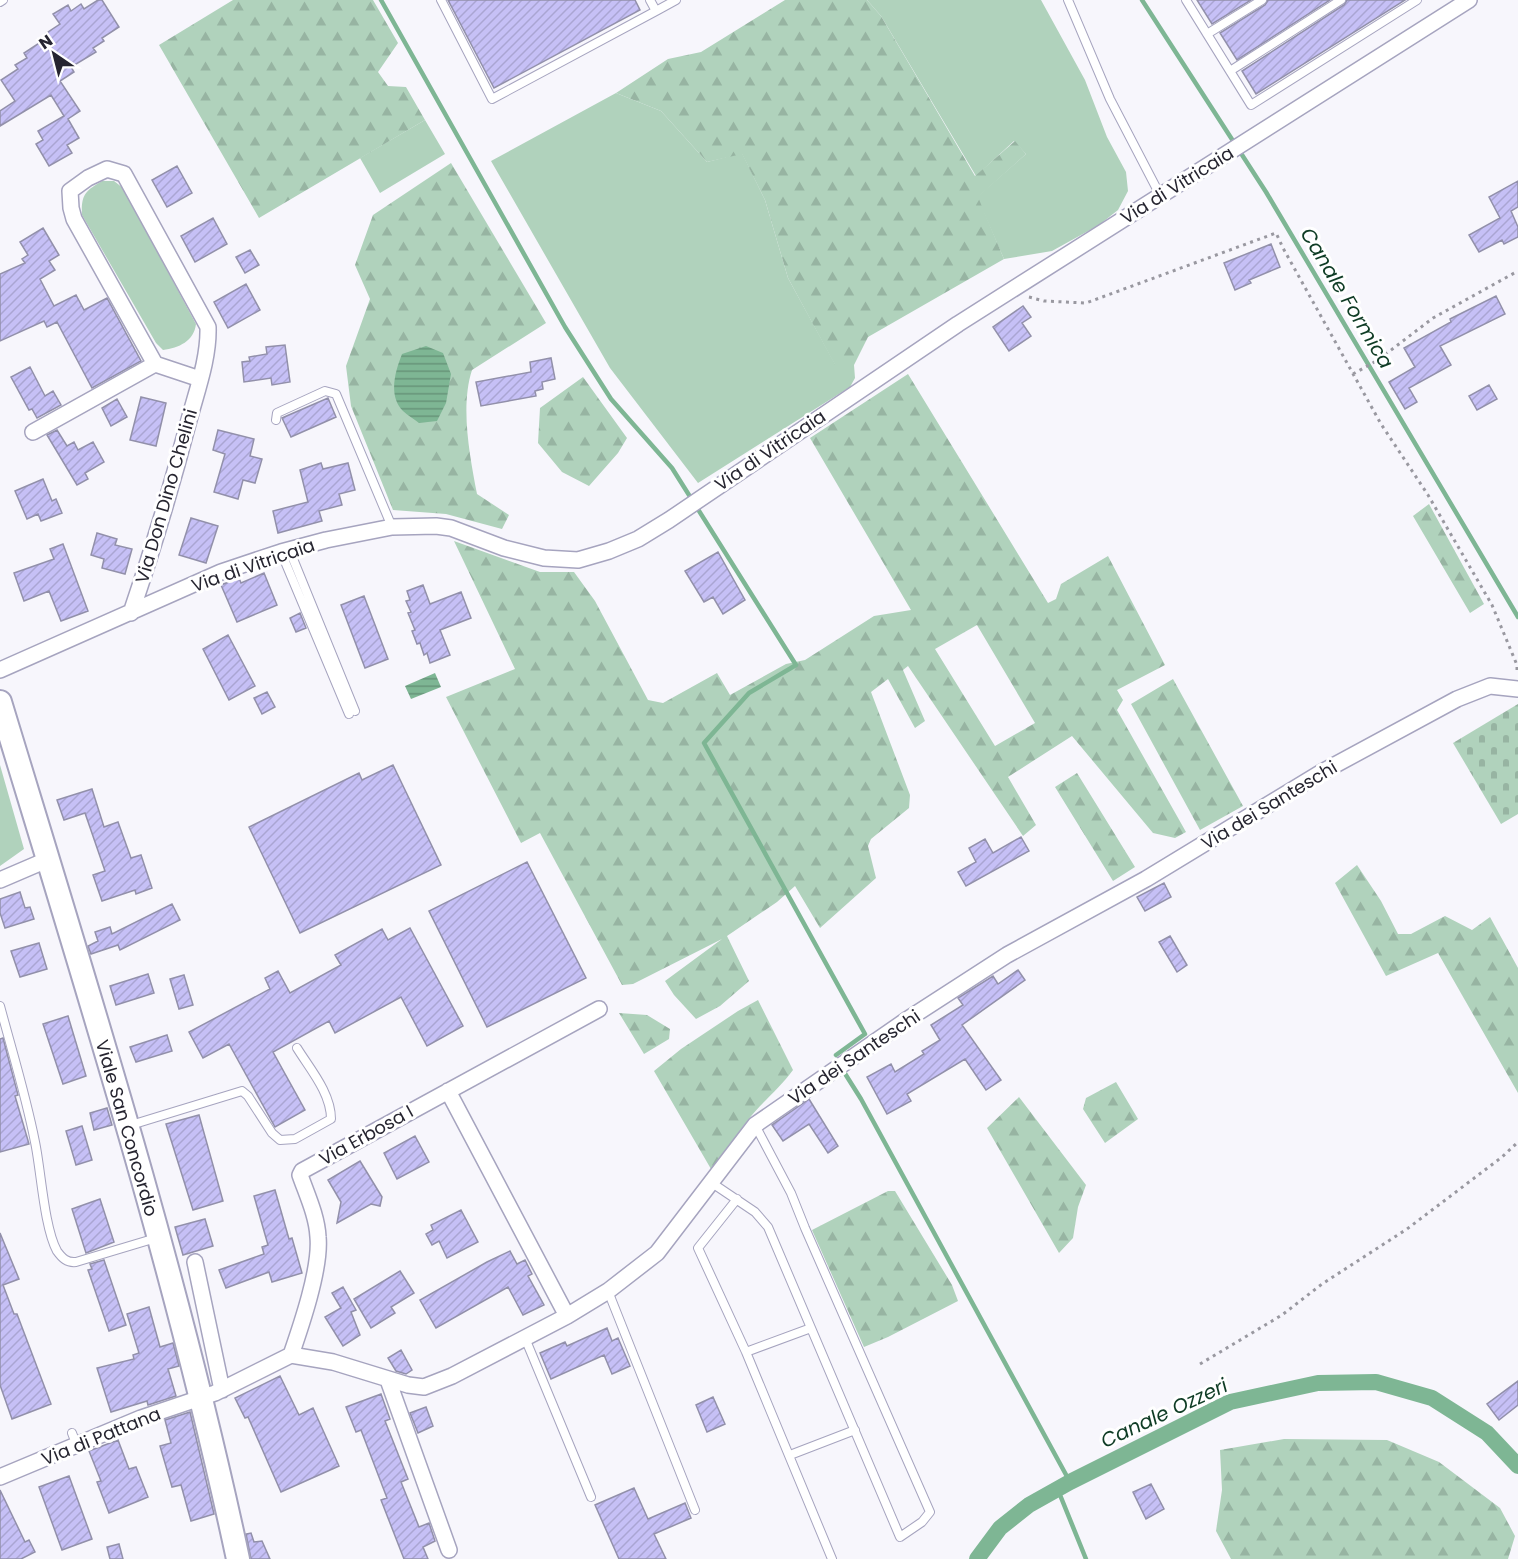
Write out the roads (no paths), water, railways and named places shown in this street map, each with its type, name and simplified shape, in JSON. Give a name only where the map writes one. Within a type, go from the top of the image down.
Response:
[{"type":"main road","name":"Viale San Concordio","points":[[0,702],[49,859],[158,1238],[212,1393],[238,1559]]},
{"type":"street","name":"Via di Vitricaia","points":[[0,670],[220,572],[285,550],[392,527],[420,525],[451,528],[504,548],[544,558],[578,560],[638,539],[958,324],[1160,195],[1263,133],[1469,0]]},
{"type":"street","name":"Via Don Dino Chelini","points":[[131,613],[156,540],[209,345],[208,327],[124,174],[107,169],[88,178],[70,192],[71,208],[74,219],[155,364]]},
{"type":"street","points":[[33,432],[155,364],[200,379]]},
{"type":"street","name":"Via dei Santeschi","points":[[291,1355],[333,1362],[408,1386],[424,1387],[452,1376],[567,1316],[608,1291],[657,1253],[755,1125],[908,1019],[1007,955],[1146,879],[1322,772],[1457,699],[1490,686],[1517,688]]},
{"type":"street","points":[[0,880],[49,859]]},
{"type":"street","name":"Via Erbosa I","points":[[291,1355],[303,1321],[316,1262],[318,1238],[312,1208],[300,1175],[302,1171],[599,1009]]},
{"type":"street","points":[[448,1091],[567,1316]]},
{"type":"street","points":[[195,1262],[212,1393],[291,1355]]},
{"type":"street","points":[[388,1380],[449,1554]]},
{"type":"street","name":"Via di Pattana","points":[[0,1477],[74,1439],[212,1393]]},
{"type":"lane","points":[[441,0],[492,99],[676,0]]},
{"type":"lane","points":[[650,0],[656,11]]},
{"type":"lane","points":[[1068,0],[1110,99],[1160,195]]},
{"type":"lane","points":[[1186,0],[1251,105],[1417,0]]},
{"type":"lane","points":[[1207,34],[1262,0]]},
{"type":"lane","points":[[1230,71],[1341,0]]},
{"type":"lane","points":[[276,420],[277,413],[325,391],[336,394],[392,527]]},
{"type":"lane","points":[[285,550],[352,712]]},
{"type":"lane","points":[[0,1006],[35,1141],[48,1217],[57,1250],[64,1260],[70,1263],[158,1238]]},
{"type":"lane","points":[[126,1125],[242,1091],[248,1096],[272,1133],[280,1140],[296,1139],[331,1119],[331,1109],[322,1089],[297,1048]]},
{"type":"lane","points":[[712,1183],[756,1212],[768,1227],[900,1537],[922,1522],[930,1512],[791,1193],[755,1125]]},
{"type":"lane","points":[[737,1199],[698,1248],[746,1352],[832,1559]]},
{"type":"lane","points":[[608,1291],[695,1510]]},
{"type":"lane","points":[[746,1352],[811,1328]]},
{"type":"lane","points":[[525,1338],[591,1497]]},
{"type":"lane","points":[[790,1455],[855,1430]]},
{"type":"waterway","points":[[381,0],[565,327],[611,399],[672,468],[796,665],[749,693],[704,743],[865,1034],[836,1055]]},
{"type":"waterway","name":"Canale Formica","points":[[1142,0],[1266,192],[1518,617]]},
{"type":"waterway","points":[[844,1072],[861,1099],[1070,1482]]},
{"type":"waterway","name":"Canale Ozzeri","points":[[977,1559],[1000,1528],[1029,1505],[1070,1482],[1230,1402],[1318,1383],[1376,1382],[1432,1398],[1487,1433],[1518,1466]]},
{"type":"waterway","points":[[1058,1490],[1086,1559]]}]
